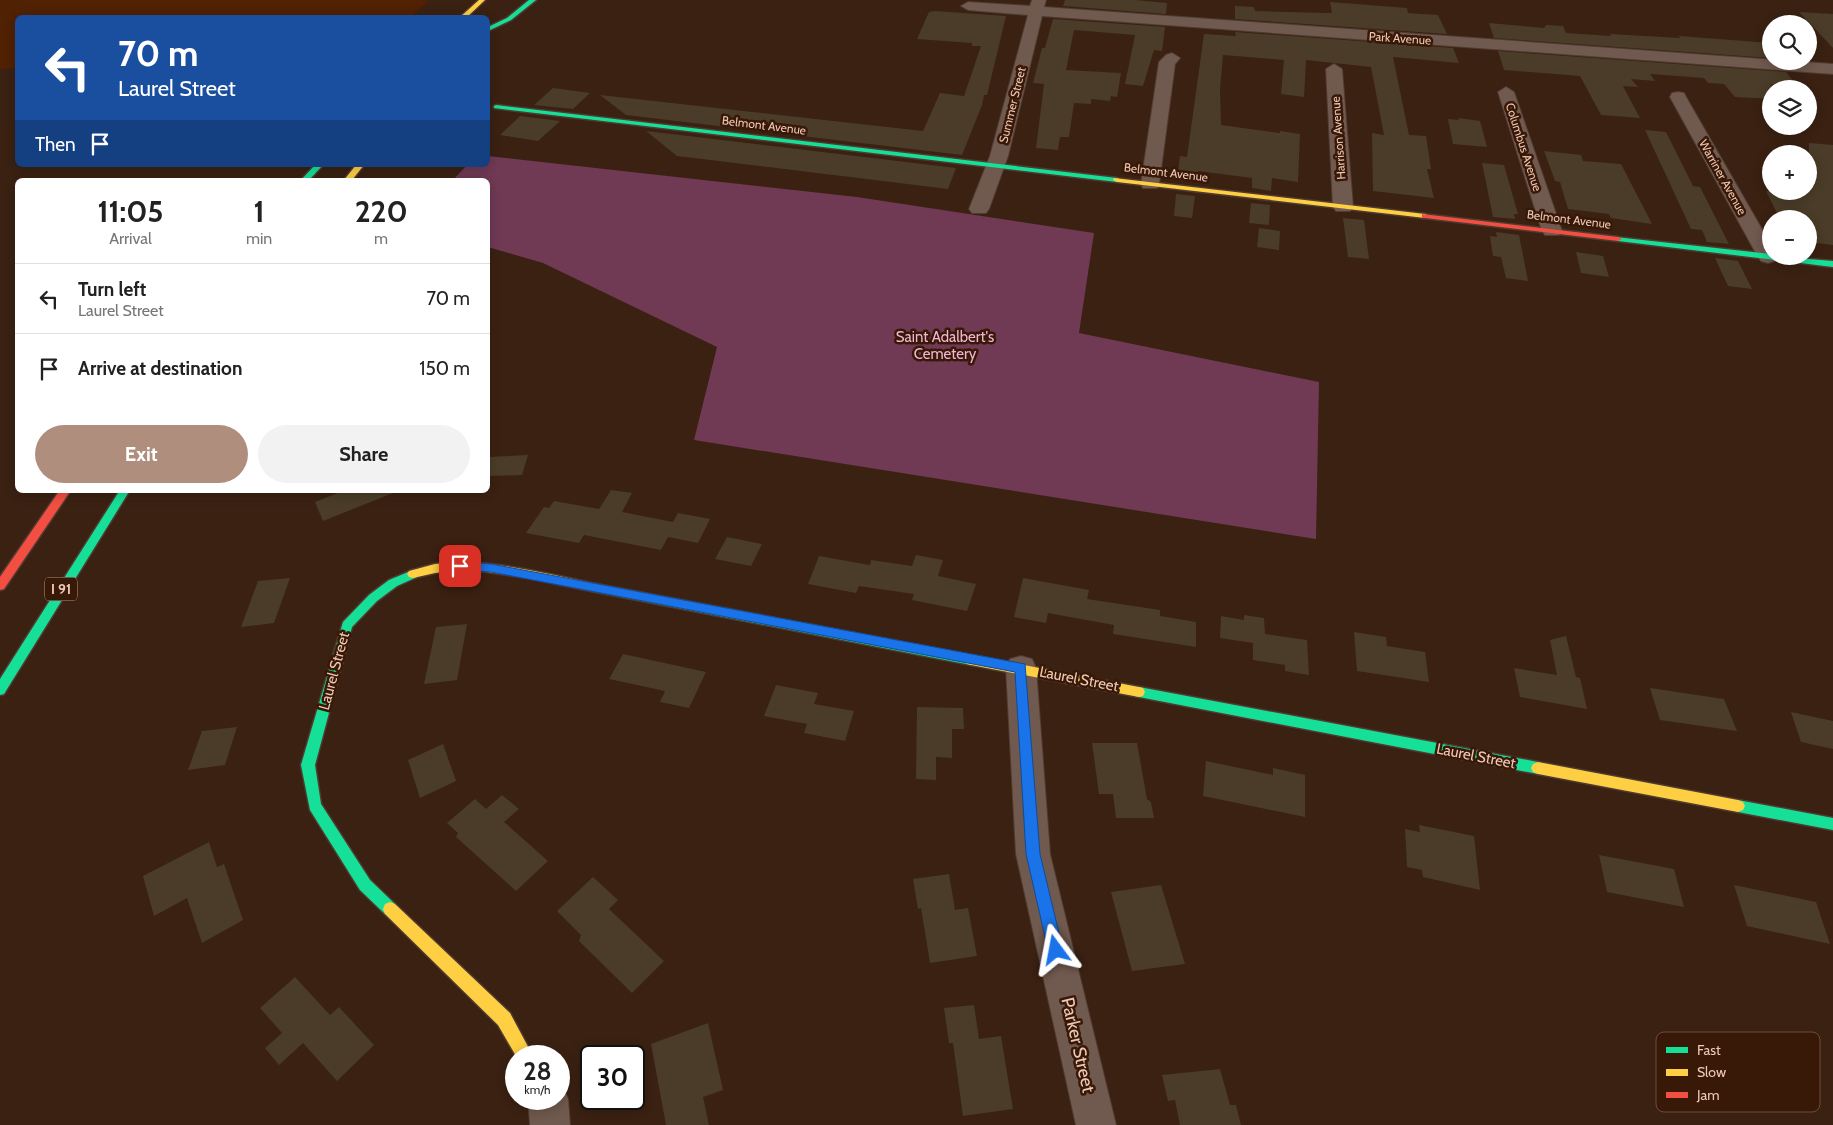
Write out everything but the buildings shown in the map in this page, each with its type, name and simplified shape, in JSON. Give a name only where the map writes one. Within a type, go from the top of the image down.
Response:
[{"type":"main road","points":[[458,11],[482,0]]},
{"type":"main road","points":[[490,26],[515,0]]},
{"type":"main road","points":[[490,27],[509,19],[533,0]]},
{"type":"main road","name":"Belmont Avenue","points":[[496,107],[1762,256]]},
{"type":"main road","points":[[307,178],[316,167]]},
{"type":"main road","points":[[350,178],[358,167]]},
{"type":"main road","name":"Belmont Avenue","points":[[1817,262],[1833,264]]},
{"type":"main road","points":[[0,586],[64,493]]},
{"type":"main road","name":"I 91","points":[[0,690],[123,493]]},
{"type":"main road","name":"Laurel Street","points":[[519,1045],[504,1019],[366,884],[315,806],[308,765],[347,625],[373,598],[393,583],[414,573],[445,565],[491,568],[1833,824]]},
{"type":"street","name":"Park Avenue","points":[[968,6],[1037,5],[1833,69]]},
{"type":"street","name":"Summer Street","points":[[979,209],[995,166],[1037,5]]},
{"type":"street","points":[[1150,184],[1167,62],[1172,58]]},
{"type":"street","name":"Harrison Avenue","points":[[1334,69],[1343,207]]},
{"type":"street","name":"Columbus Avenue","points":[[1506,92],[1552,231]]},
{"type":"street","name":"Warriner Avenue","points":[[1678,97],[1762,246]]},
{"type":"street","name":"Parker Street","points":[[1021,668],[1033,854],[1096,1125]]},
{"type":"street","points":[[549,1110],[550,1125]]},
{"type":"shaded area","points":[[0,0],[429,0],[413,15],[15,15],[15,68],[0,69]]},
{"type":"green space","name":"Saint Adalbert's Cemetery","points":[[490,156],[857,197],[1094,233],[1079,333],[1319,382],[1316,539],[694,440],[717,347],[543,263],[490,248],[490,178],[455,178],[465,167],[490,167]]},
{"type":"traffic: fast","points":[[490,28],[509,19],[533,0]]},
{"type":"traffic: fast","points":[[496,107],[1117,180]]},
{"type":"traffic: fast","points":[[307,178],[317,167]]},
{"type":"traffic: fast","points":[[1618,239],[1833,264]]},
{"type":"traffic: fast","points":[[0,690],[123,493]]},
{"type":"traffic: fast","points":[[390,909],[365,885],[315,806],[308,765],[347,625],[373,598],[393,583],[413,574]]},
{"type":"traffic: fast","points":[[596,588],[971,660]]},
{"type":"traffic: fast","points":[[1139,692],[1538,768]]},
{"type":"traffic: fast","points":[[1738,806],[1833,824]]},
{"type":"traffic: slow","points":[[465,15],[482,0]]},
{"type":"traffic: slow","points":[[350,178],[358,167]]},
{"type":"traffic: slow","points":[[1117,180],[1425,216]]},
{"type":"traffic: slow","points":[[413,574],[435,568],[481,567],[528,573],[596,588]]},
{"type":"traffic: slow","points":[[971,660],[1139,692]]},
{"type":"traffic: slow","points":[[1538,768],[1738,806]]},
{"type":"traffic: slow","points":[[390,909],[504,1019],[519,1045]]},
{"type":"traffic: jam","points":[[1425,216],[1618,239]]},
{"type":"traffic: jam","points":[[0,586],[64,493]]},
{"type":"route","points":[[460,566],[491,568],[1021,668],[1033,854],[1056,950]]}]
